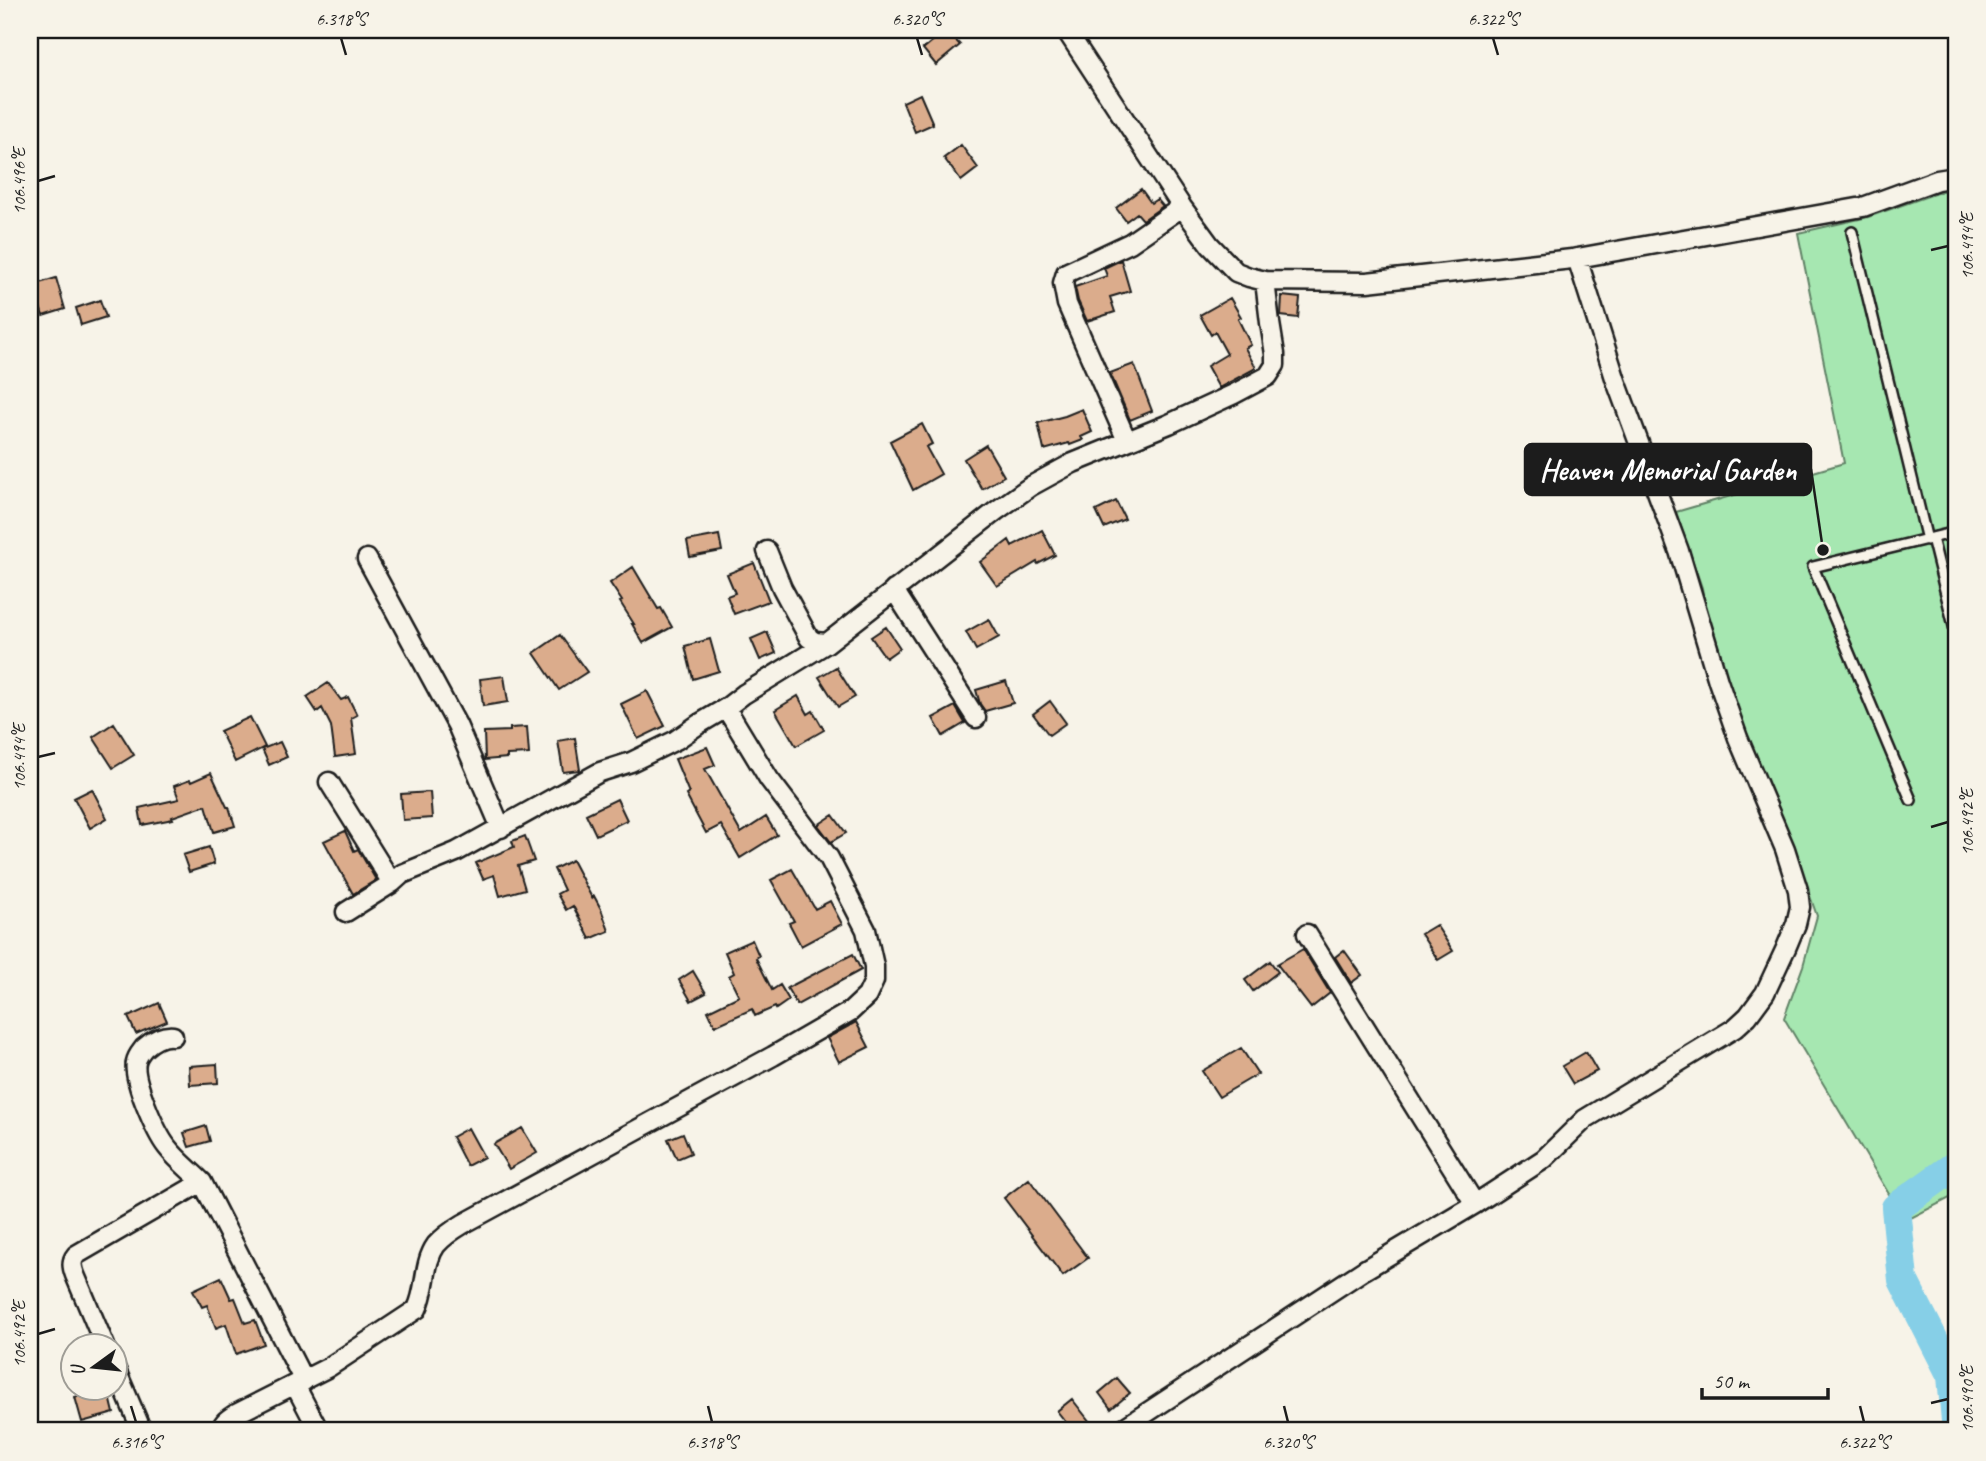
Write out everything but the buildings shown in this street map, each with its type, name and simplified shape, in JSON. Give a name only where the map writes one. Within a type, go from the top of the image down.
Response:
[{"type":"street","points":[[1066,30],[1182,207],[1210,245],[1236,272],[1265,281],[1367,282],[1577,258],[1863,207],[1937,180],[1956,177]]},
{"type":"street","points":[[1126,441],[1067,304],[1063,282],[1066,273],[1130,243],[1182,207]]},
{"type":"street","points":[[1119,1431],[1140,1421],[1364,1270],[1544,1159],[1585,1119],[1735,1028],[1765,993],[1796,925],[1800,907],[1798,890],[1785,849],[1738,738],[1679,551],[1616,381],[1577,258]]},
{"type":"street","points":[[346,912],[402,874],[456,852],[600,772],[631,762],[676,740],[827,643],[1031,486],[1073,463],[1202,409],[1268,376],[1275,365],[1276,354],[1265,281]]},
{"type":"street","points":[[766,551],[782,588],[810,638],[816,642],[827,643]]},
{"type":"street","points":[[367,559],[457,724],[500,828]]},
{"type":"street","points":[[894,590],[976,718]]},
{"type":"street","points":[[222,1431],[221,1427],[225,1421],[234,1415],[348,1356],[417,1309],[429,1257],[446,1235],[773,1056],[851,1011],[867,996],[874,981],[874,966],[866,930],[829,858],[769,779],[726,708]]},
{"type":"street","points":[[329,782],[392,883]]},
{"type":"street","points":[[1307,933],[1475,1204]]},
{"type":"street","points":[[173,1037],[153,1042],[143,1049],[137,1057],[135,1071],[138,1082],[158,1134],[175,1156],[202,1182],[300,1383],[319,1431]]},
{"type":"street","points":[[99,1332],[72,1269],[73,1259],[202,1182]]},
{"type":"street","points":[[130,1402],[142,1431]]},
{"type":"lane","points":[[1852,232],[1956,634]]},
{"type":"lane","points":[[1911,800],[1813,567],[1956,532]]},
{"type":"green space","points":[[1948,189],[1956,189],[1956,1195],[1905,1221],[1784,1018],[1817,916],[1713,661],[1702,588],[1676,512],[1844,463],[1798,233],[1868,217]]},
{"type":"waterway","points":[[1956,1165],[1896,1208],[1903,1280],[1952,1376],[1956,1421]]},
{"type":"place","name":"Heaven Memorial Garden","points":[[1823,550]]}]
